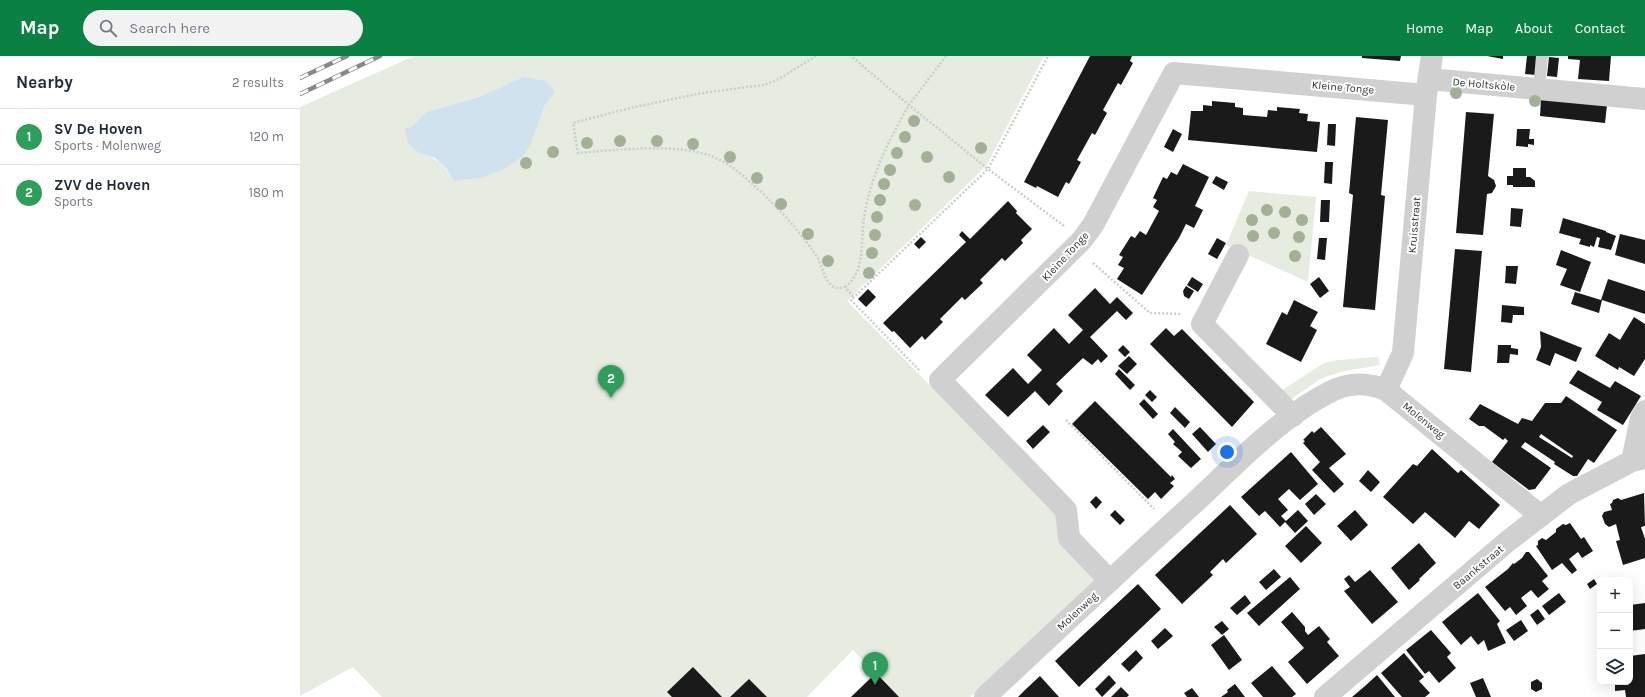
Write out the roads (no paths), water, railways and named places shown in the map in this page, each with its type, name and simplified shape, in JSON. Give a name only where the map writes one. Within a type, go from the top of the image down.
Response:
[{"type":"street","name":"Kruisstraat","points":[[1386,390],[1403,353],[1432,56]]},
{"type":"street","name":"Kleine Tonge","points":[[1110,580],[1069,538],[1066,510],[940,380],[1079,244],[1093,225],[1174,73],[1428,87]]},
{"type":"street","name":"De Holtskòle","points":[[1428,87],[1539,90],[1645,99]]},
{"type":"street","points":[[1238,255],[1202,324],[1293,416]]},
{"type":"street","name":"Molenweg","points":[[985,697],[1259,443],[1293,416],[1329,392],[1347,385],[1364,384],[1386,390],[1541,516]]},
{"type":"street","points":[[1638,460],[1641,418],[1645,411]]},
{"type":"street","name":"Baankstraat","points":[[1326,697],[1508,542],[1569,494],[1638,460]]},
{"type":"lane","points":[[1539,90],[1542,56]]},
{"type":"water","points":[[523,77],[546,81],[555,92],[545,105],[531,144],[523,156],[506,168],[484,177],[454,181],[446,168],[435,158],[419,153],[408,143],[405,128],[411,127],[426,112],[479,97]]},
{"type":"railway","points":[[300,78],[347,56]]},
{"type":"railway","points":[[300,94],[380,56]]},
{"type":"place","name":"ZVV de Hoven","points":[[611,398]]},
{"type":"place","name":"SV De Hoven","points":[[875,685]]}]
